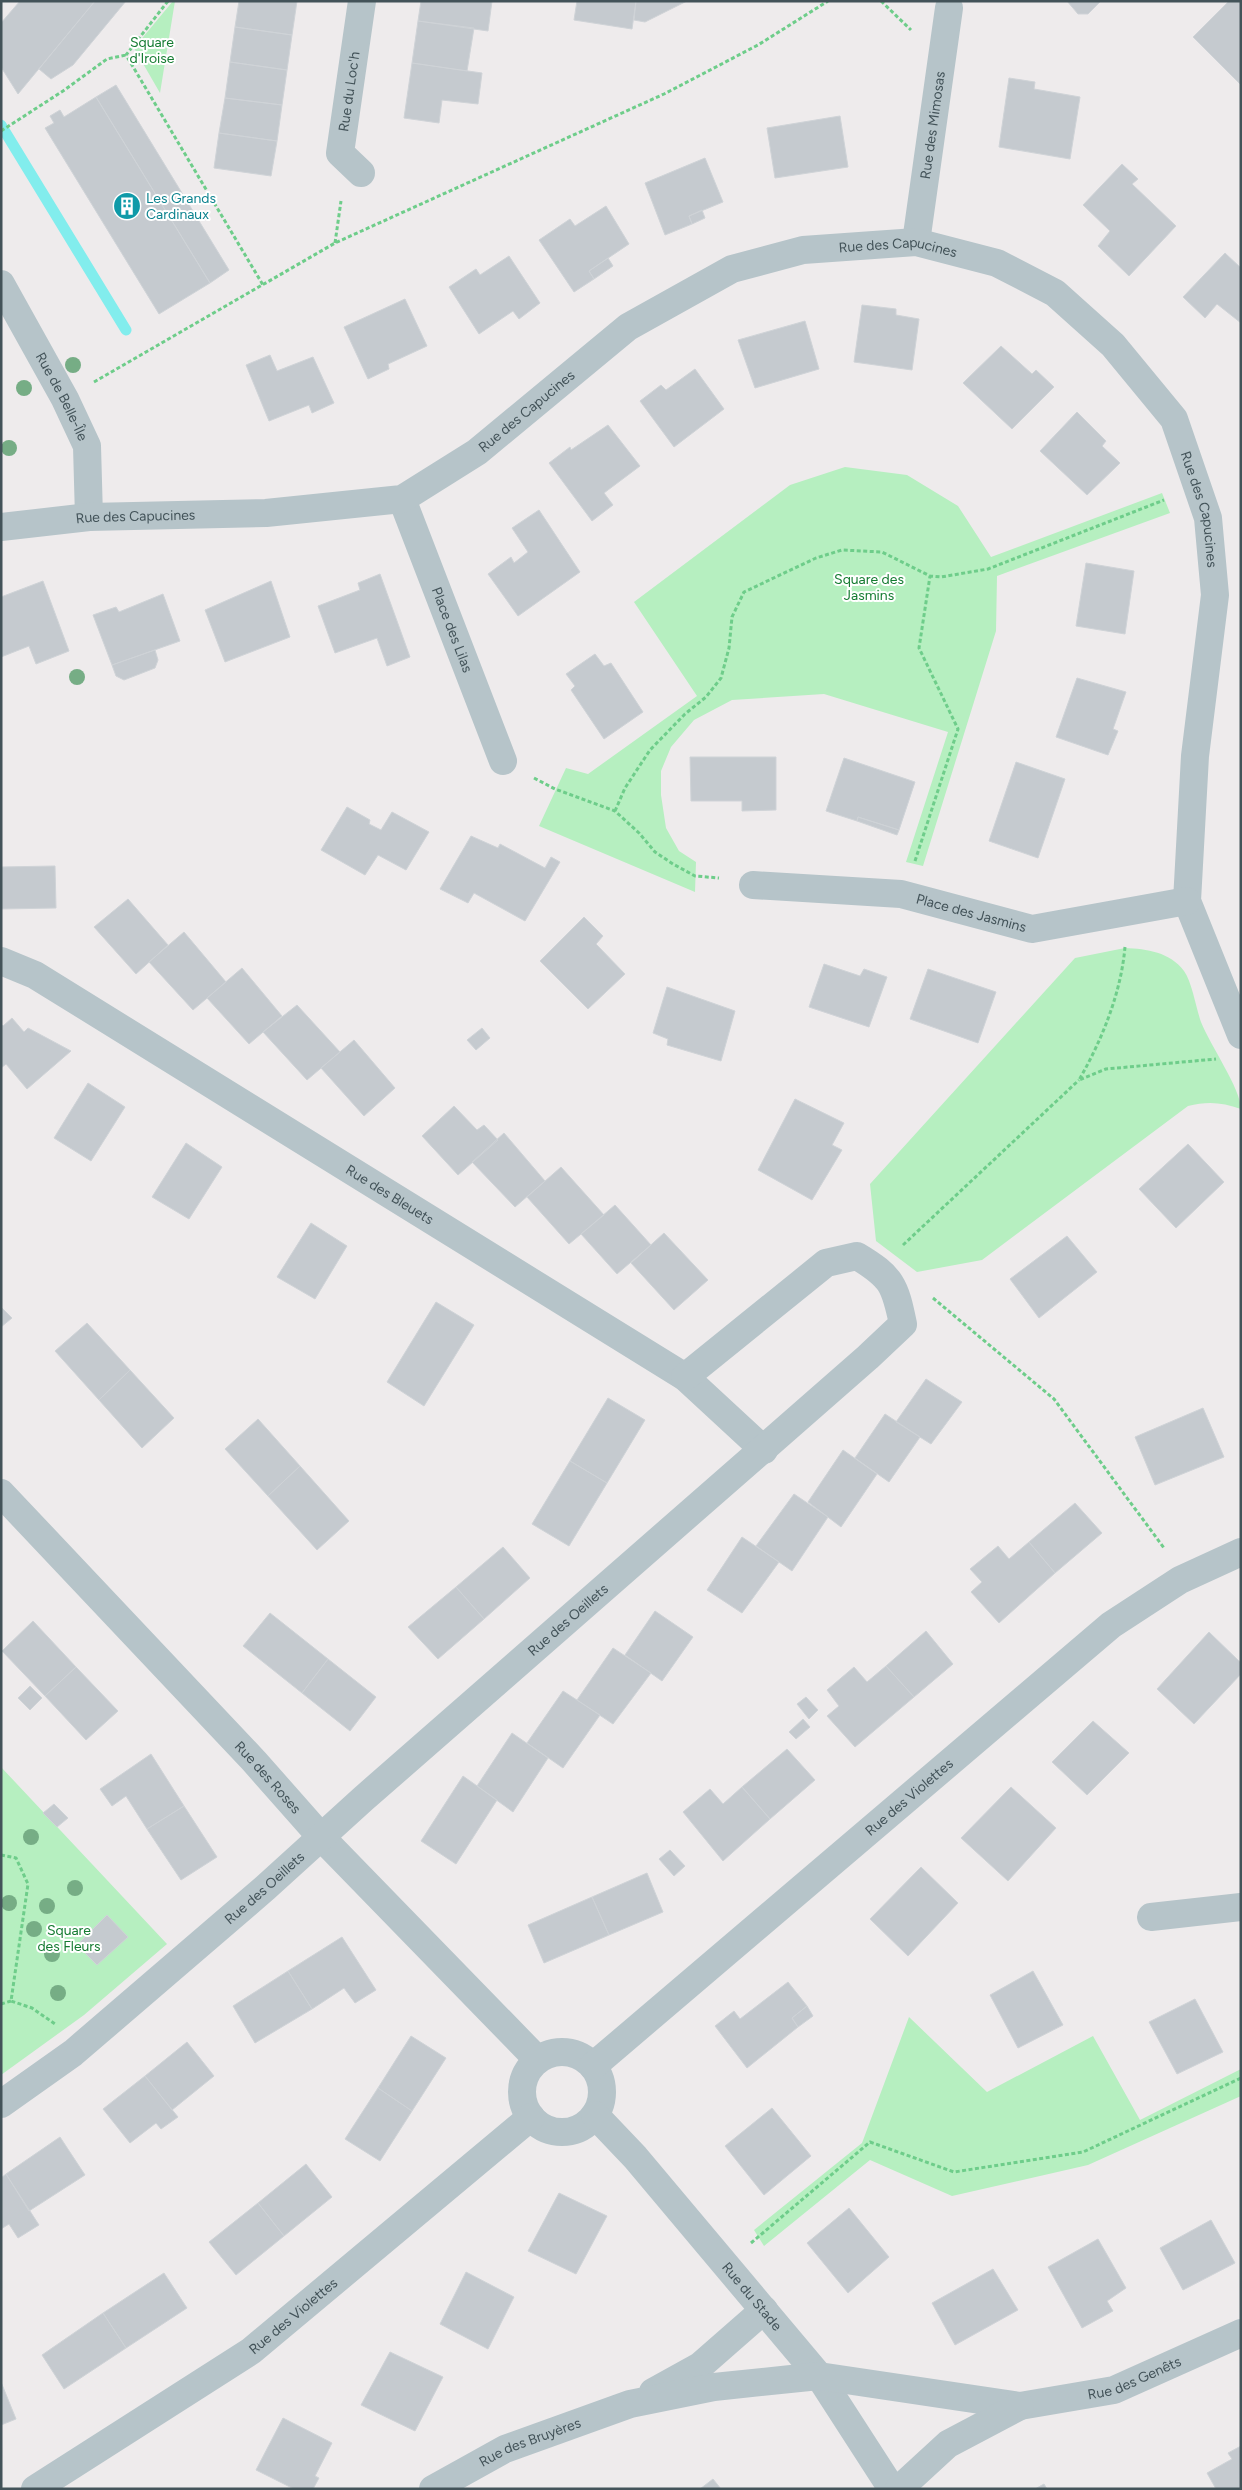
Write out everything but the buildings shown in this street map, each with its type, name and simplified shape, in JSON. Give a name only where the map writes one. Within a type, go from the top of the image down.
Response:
[{"type":"street","name":"Rue du Loc'h","points":[[361,173],[340,153],[362,1]]},
{"type":"street","name":"Rue des Mimosas","points":[[916,242],[950,8]]},
{"type":"street","name":"Rue des Capucines","points":[[1,527],[89,517],[266,513],[402,499],[477,452],[628,327],[732,269],[803,250],[916,242],[997,264],[1055,293],[1113,345],[1174,419],[1208,518],[1215,595],[1195,756],[1187,901],[1241,1035]]},
{"type":"street","name":"Rue de Belle-Île","points":[[1,284],[65,399],[87,446],[89,517]]},
{"type":"street","name":"Place des Lilas","points":[[402,499],[503,761]]},
{"type":"street","name":"Place des Jasmins","points":[[753,885],[901,894],[1032,929],[1187,901]]},
{"type":"street","name":"Rue des Bleuets","points":[[1,961],[35,975],[685,1377],[764,1450]]},
{"type":"street","name":"Rue des Oeillets","points":[[1,2104],[73,2053],[322,1838],[388,1777],[764,1450],[903,1324],[896,1291],[878,1268],[857,1256],[826,1263],[685,1377]]},
{"type":"street","name":"Rue des Roses","points":[[1,1494],[227,1732],[322,1838],[537,2059]]},
{"type":"street","name":"Rue des Violettes","points":[[593,2066],[1111,1625],[1180,1580],[1241,1552]]},
{"type":"street","points":[[1151,1917],[1241,1907]]},
{"type":"street","points":[[558,2051],[572,2052],[582,2056],[593,2066],[602,2085],[603,2097],[595,2116],[578,2129],[564,2132],[545,2128],[531,2117],[525,2107],[522,2094],[523,2081],[537,2059],[558,2051]]},
{"type":"street","name":"Rue du Stade","points":[[595,2116],[635,2156],[819,2376],[892,2489]]},
{"type":"street","name":"Rue des Violettes","points":[[35,2489],[251,2351],[531,2117]]},
{"type":"street","name":"Rue des Bruyères","points":[[630,2404],[700,2366],[764,2310]]},
{"type":"street","name":"Rue des Genêts","points":[[819,2376],[1020,2406],[1114,2390],[1241,2333]]},
{"type":"street","name":"Rue des Bruyères","points":[[433,2489],[505,2449],[630,2404],[714,2387],[819,2376]]},
{"type":"street","name":"Rue des Genêts","points":[[899,2489],[948,2444],[1020,2406]]},
{"type":"path","points":[[1,131],[63,91],[107,59],[126,54],[168,1]]},
{"type":"path","points":[[65,399],[335,243],[664,94],[758,45],[828,1]]},
{"type":"path","points":[[880,1],[886,7]]},
{"type":"path","points":[[126,54],[263,285]]},
{"type":"path","points":[[335,243],[342,192],[361,173]]},
{"type":"path","points":[[615,811],[624,788],[650,750],[685,714],[706,697],[721,678],[729,648],[732,617],[744,592],[791,569],[842,550],[882,552],[930,576],[941,577],[988,569],[1197,487]]},
{"type":"path","points":[[921,845],[958,729],[919,648],[930,576]]},
{"type":"path","points":[[503,761],[555,789],[615,811],[639,833],[655,852],[695,876],[753,885]]},
{"type":"path","points":[[878,1268],[1079,1080],[1094,1054],[1112,1006],[1134,911]]},
{"type":"path","points":[[1079,1080],[1106,1069],[1218,1059]]},
{"type":"path","points":[[929,1296],[938,1300],[1054,1399],[1164,1548],[1180,1580]]},
{"type":"path","points":[[1,1855],[16,1858],[28,1884],[11,2001]]},
{"type":"path","points":[[1,2004],[11,2001],[32,2008],[53,2021]]},
{"type":"path","points":[[727,2264],[870,2142],[954,2172],[1083,2152],[1241,2078]]},
{"type":"green space","name":"Square d'Iroise","points":[[173,1],[175,1],[160,93],[134,48]]},
{"type":"green space","name":"Square des Jasmins","points":[[845,467],[907,475],[958,506],[991,557],[1162,493],[1170,513],[997,576],[996,631],[923,866],[906,862],[948,732],[824,694],[732,700],[694,720],[671,747],[661,771],[661,795],[666,828],[679,851],[696,862],[695,892],[539,826],[566,768],[588,774],[697,696],[634,602],[790,485]]},
{"type":"green space","points":[[1125,948],[1142,949],[1158,953],[1172,960],[1184,971],[1192,988],[1205,1032],[1236,1090],[1241,1109],[1214,1103],[1188,1106],[982,1260],[917,1272],[876,1241],[870,1184],[1075,958]]},
{"type":"green space","name":"Square des Fleurs","points":[[1,1767],[167,1944],[84,2015],[1,2075]]},
{"type":"green space","points":[[909,2017],[987,2092],[1093,2036],[1140,2120],[1241,2069],[1241,2096],[1088,2165],[952,2196],[870,2160],[764,2246],[754,2230],[862,2143]]},
{"type":"waterway","points":[[1,125],[126,330]]},
{"type":"place","name":"Les Grands Cardinaux","points":[[127,206]]}]
